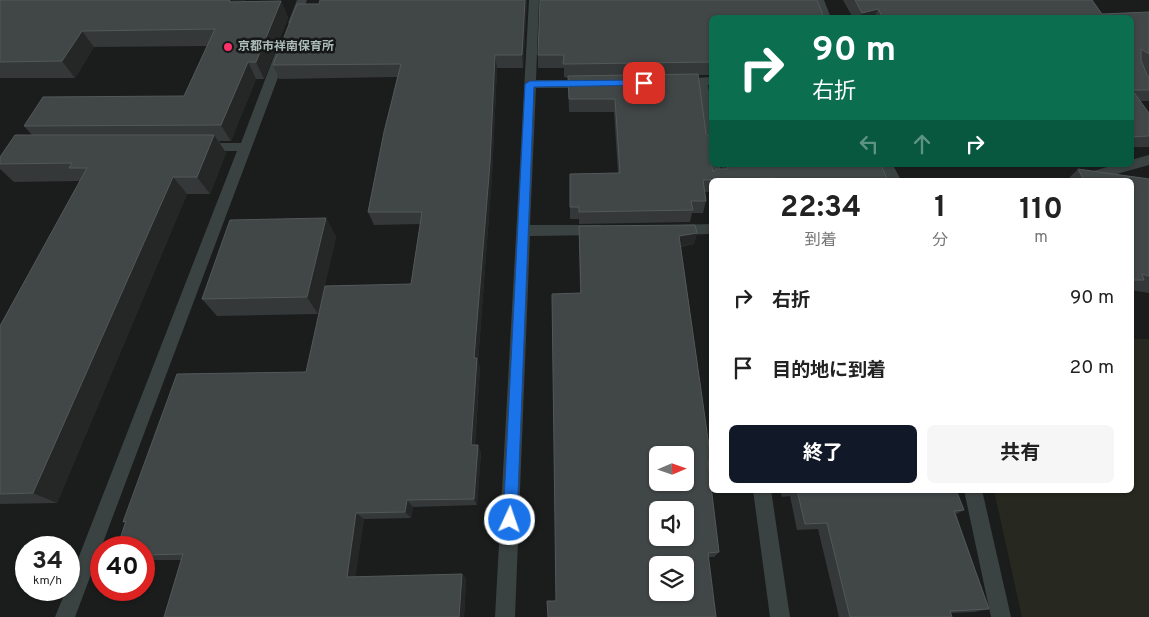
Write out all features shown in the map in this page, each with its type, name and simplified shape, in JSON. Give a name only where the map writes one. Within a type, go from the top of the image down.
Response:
[{"type":"street","points":[[65,617],[302,0]]},
{"type":"street","points":[[505,617],[534,0]]},
{"type":"street","points":[[819,0],[825,15]]},
{"type":"street","points":[[663,83],[706,82],[709,121]]},
{"type":"street","points":[[530,84],[597,84]]},
{"type":"street","points":[[188,147],[245,147]]},
{"type":"street","points":[[1134,164],[1149,160]]},
{"type":"street","points":[[1085,178],[1124,167]]},
{"type":"street","points":[[662,230],[709,229]]},
{"type":"street","points":[[523,231],[612,230]]},
{"type":"street","points":[[762,493],[780,617]]},
{"type":"street","points":[[974,493],[1001,617]]},
{"type":"shaded area","points":[[1134,339],[1149,339],[1149,617],[1022,617],[995,493],[1134,493]]},
{"type":"building","points":[[0,0],[281,1],[256,62],[248,62],[221,125],[24,126],[43,97],[184,96],[215,29],[82,31],[62,61],[0,62]]},
{"type":"building","points":[[320,0],[525,0],[522,55],[495,55],[490,163],[474,358],[477,358],[471,445],[478,445],[474,499],[407,500],[405,512],[356,513],[347,577],[462,574],[459,617],[164,617],[183,554],[155,555],[155,536],[121,536],[126,521],[123,522],[177,374],[306,372],[325,286],[411,284],[422,212],[368,212],[384,132],[401,64],[273,65],[297,4],[319,4]]},
{"type":"building","points":[[540,0],[817,0],[823,15],[709,15],[709,62],[563,64],[564,55],[538,55]]},
{"type":"building","points":[[855,0],[1092,0],[1102,14],[1149,12],[1149,54],[1141,49],[1141,60],[1149,77],[1149,90],[1134,90],[1134,15],[881,15],[878,9],[862,13]]},
{"type":"building","points":[[698,74],[706,134],[709,136],[709,167],[712,167],[713,172],[716,169],[728,169],[728,167],[882,167],[887,178],[709,178],[709,180],[703,180],[706,201],[691,201],[693,210],[579,212],[579,207],[570,207],[570,174],[620,173],[615,99],[569,99],[568,76]]},
{"type":"building","points":[[1134,93],[1149,113],[1149,136],[1134,137]]},
{"type":"building","points":[[15,135],[214,135],[197,177],[173,177],[33,493],[0,494],[0,326],[87,168],[69,168],[72,163],[0,164],[0,157]]},
{"type":"building","points":[[1078,169],[1149,179],[1149,276],[1142,274],[1144,280],[1134,280],[1134,178],[1083,178]]},
{"type":"building","points":[[326,218],[307,297],[202,299],[230,220]]},
{"type":"building","points":[[695,225],[697,233],[679,236],[709,446],[709,493],[712,493],[719,552],[708,553],[716,617],[548,617],[547,601],[556,601],[552,294],[581,293],[579,226]]},
{"type":"building","points":[[798,493],[957,493],[964,510],[954,511],[989,609],[950,611],[952,617],[850,617],[827,523],[805,524]]},
{"type":"place","name":"京都市祥南保育所","points":[[228,47]]},
{"type":"route","points":[[510,520],[530,84],[644,83]]}]
